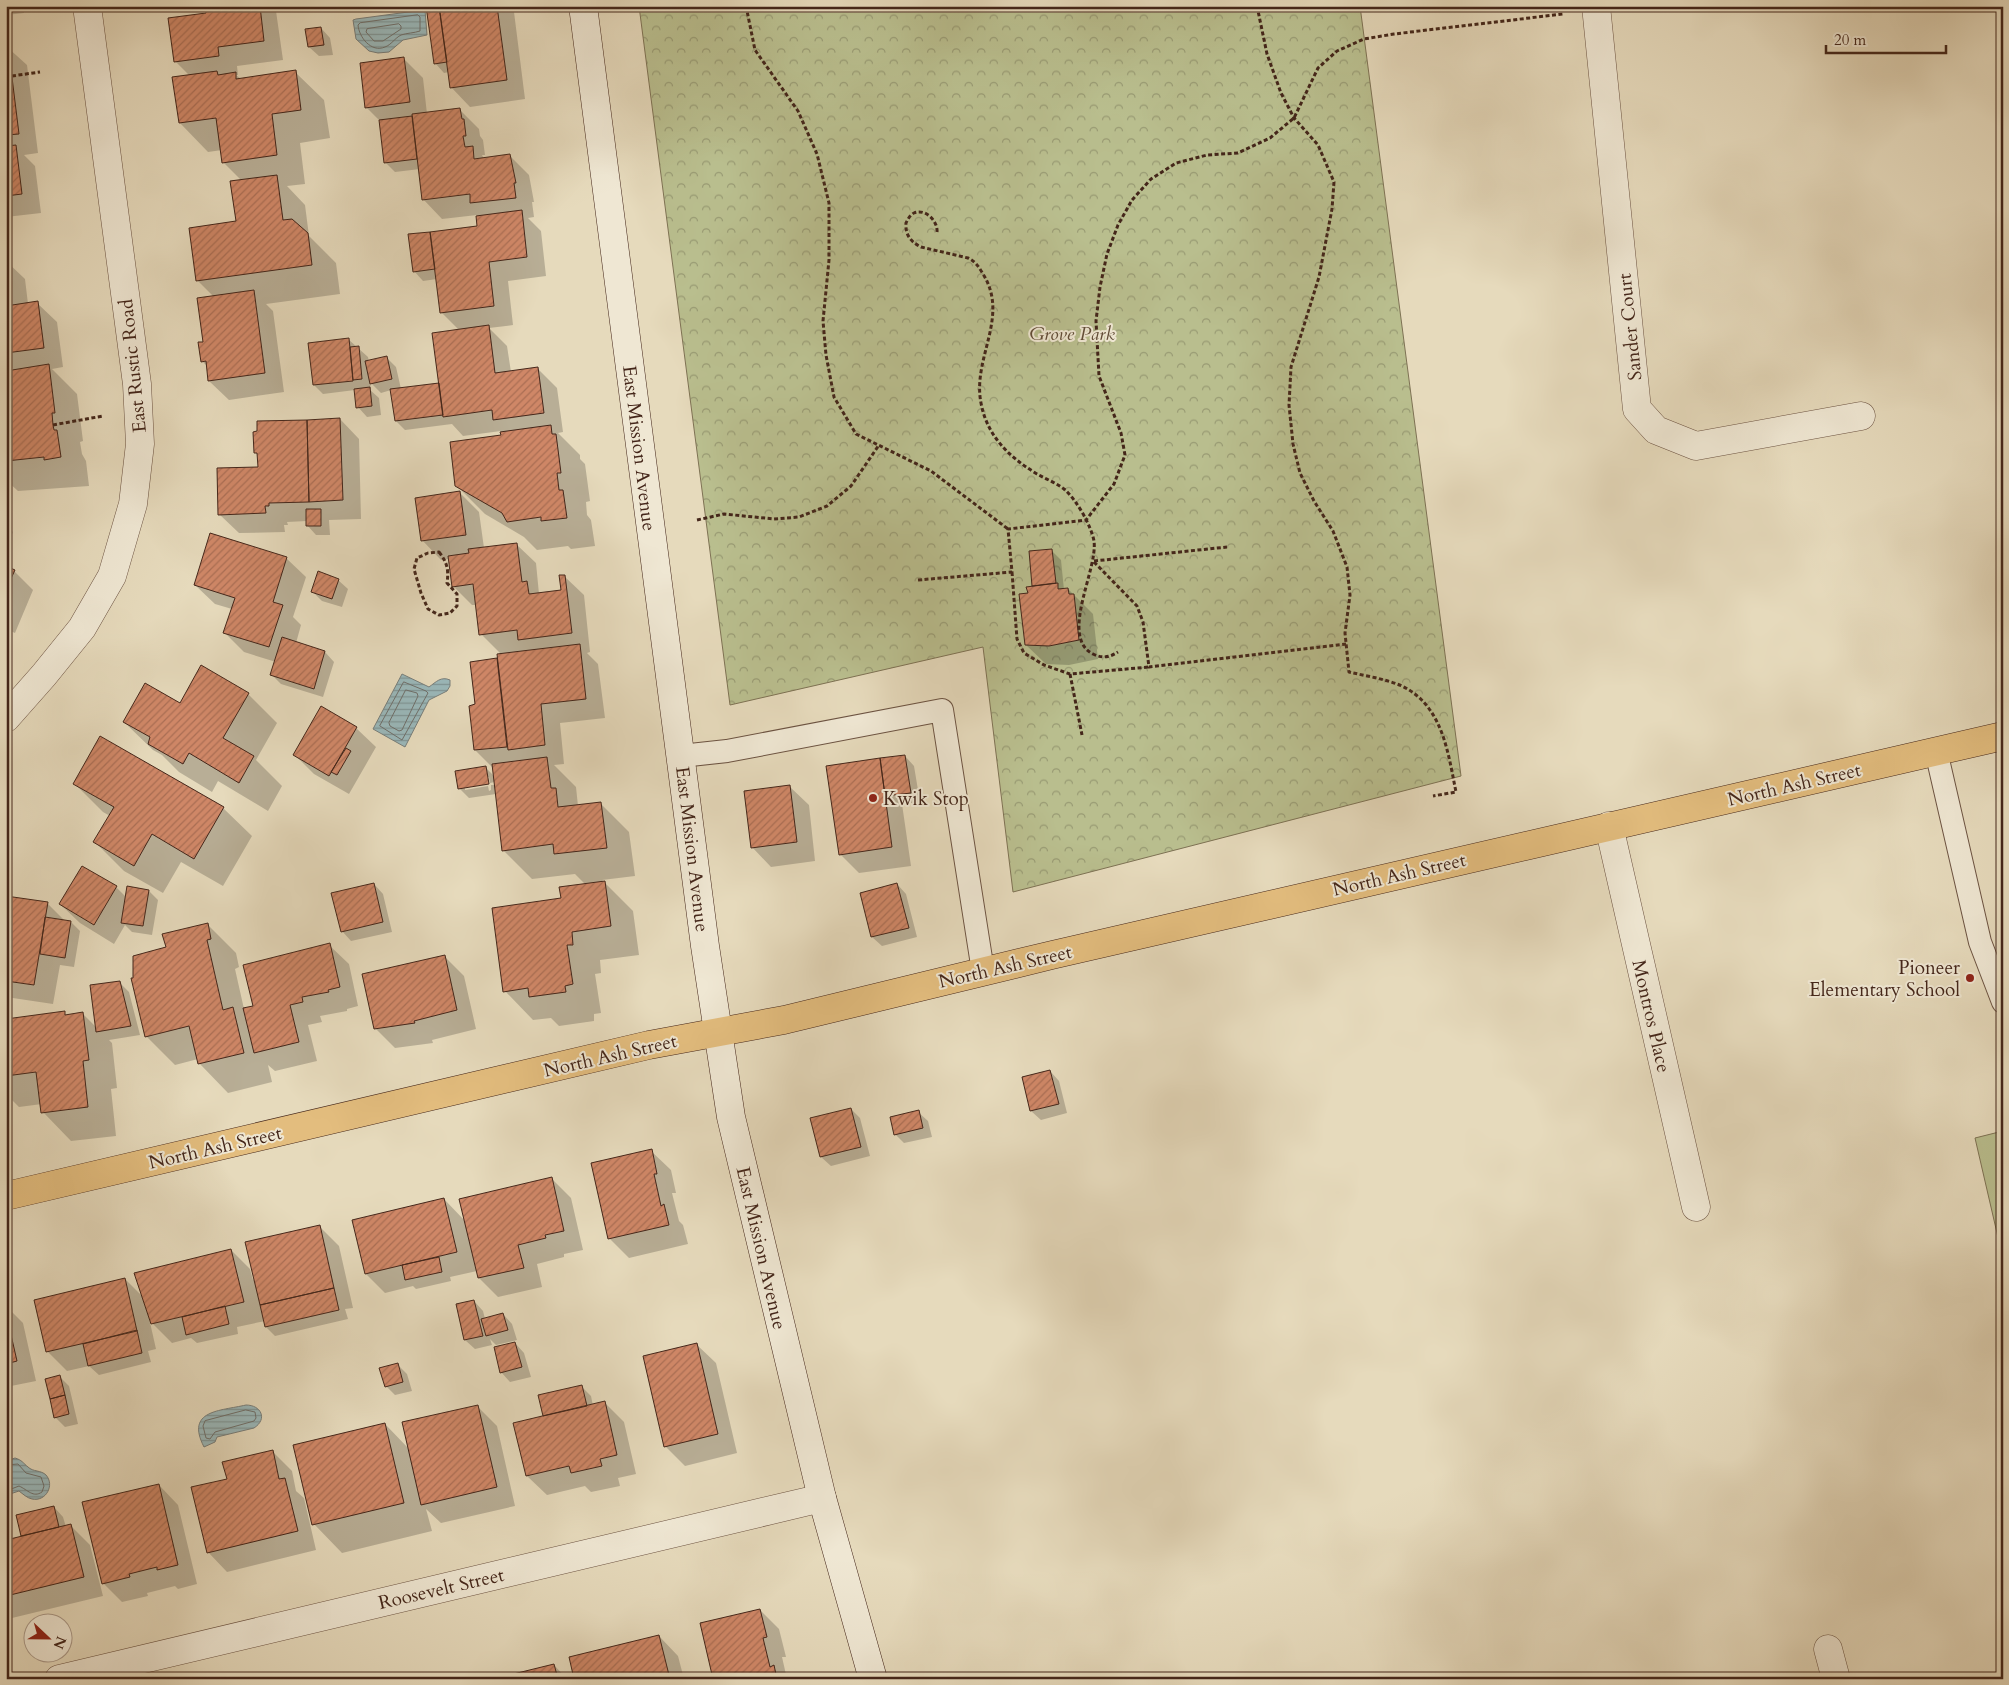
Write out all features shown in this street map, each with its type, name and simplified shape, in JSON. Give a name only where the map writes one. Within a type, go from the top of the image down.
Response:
[{"type":"main road","name":"North Ash Street","points":[[6,1196],[640,1047],[784,1020],[983,971],[2003,736]]},
{"type":"street","name":"East Rustic Road","points":[[6,718],[82,628],[112,576],[133,504],[140,444],[137,384],[87,6]]},
{"type":"street","name":"East Mission Avenue","points":[[583,6],[704,937],[731,1117],[822,1498],[873,1679]]},
{"type":"street","name":"Sander Court","points":[[1596,8],[1637,409],[1656,430],[1696,446],[1861,416]]},
{"type":"street","name":"Montros Place","points":[[1609,826],[1696,1207]]},
{"type":"street","name":"Roosevelt Street","points":[[59,1679],[822,1498]]},
{"type":"street","points":[[1828,1649],[1836,1679]]},
{"type":"lane","points":[[681,756],[727,751],[942,710],[983,971]]},
{"type":"lane","points":[[1936,751],[1980,942],[2003,1002]]},
{"type":"path","points":[[746,6],[754,50],[798,111],[817,154],[829,203],[829,260],[823,321],[826,355],[834,397],[856,434],[932,471],[1008,529],[1086,520],[1114,484],[1125,455],[1121,433],[1099,376],[1096,321],[1101,279],[1107,254],[1118,225],[1132,200],[1151,179],[1176,163],[1207,155],[1238,153],[1270,138],[1294,118],[1318,68],[1337,51],[1364,39],[1596,8]]},
{"type":"path","points":[[1257,6],[1267,54],[1281,93],[1294,118],[1318,145],[1334,182],[1332,210],[1319,277],[1292,366],[1289,405],[1293,444],[1300,474],[1332,531],[1347,567],[1350,595],[1345,633],[1349,672],[1402,686],[1424,702],[1440,724],[1456,792],[1433,796]]},
{"type":"path","points":[[12,76],[40,72]]},
{"type":"path","points":[[937,232],[936,223],[932,218],[920,212],[914,213],[906,223],[907,235],[915,244],[921,247],[958,254],[974,260],[985,276],[993,296],[994,308],[991,332],[979,385],[981,405],[988,428],[996,440],[1017,460],[1063,488],[1078,506],[1094,540],[1093,561],[1084,592],[1079,625],[1082,645],[1095,655],[1104,658],[1118,652]]},
{"type":"path","points":[[53,424],[84,420]]},
{"type":"path","points":[[697,520],[724,514],[774,519],[799,517],[827,506],[851,486],[879,445]]},
{"type":"path","points":[[1008,529],[1017,639],[1024,654],[1044,665],[1070,674],[1149,667],[1346,644]]},
{"type":"path","points":[[1093,561],[1227,547]]},
{"type":"path","points":[[439,552],[447,562],[447,583],[457,594],[457,606],[450,613],[439,615],[428,609],[420,593],[414,569],[418,558],[428,553],[439,552]]},
{"type":"path","points":[[1093,561],[1138,606],[1143,622],[1149,667]]},
{"type":"path","points":[[918,580],[1012,572]]},
{"type":"path","points":[[1070,674],[1082,735]]},
{"type":"green space","name":"Grove Park","points":[[639,6],[1360,6],[1461,776],[1013,892],[983,647],[730,705]]},
{"type":"green space","points":[[2003,1131],[2003,1259],[1975,1138]]},
{"type":"water","points":[[425,10],[427,35],[403,40],[389,52],[378,53],[369,51],[356,39],[353,20]]},
{"type":"water","points":[[402,674],[429,687],[441,679],[450,680],[450,686],[447,691],[429,700],[405,747],[373,729]]},
{"type":"water","points":[[246,1405],[256,1407],[261,1413],[261,1421],[254,1428],[217,1437],[215,1442],[204,1447],[199,1435],[199,1426],[202,1419],[216,1411]]},
{"type":"water","points":[[15,1458],[30,1469],[42,1472],[49,1479],[48,1492],[41,1498],[32,1499],[19,1491],[10,1494],[6,1499],[6,1461]]},
{"type":"building","points":[[205,6],[260,6],[264,41],[218,47],[219,56],[174,62],[168,18],[206,13]]},
{"type":"building","points":[[426,6],[439,6],[447,62],[434,64]]},
{"type":"building","points":[[439,6],[497,6],[507,80],[450,88]]},
{"type":"building","points":[[321,27],[324,45],[308,47],[305,29]]},
{"type":"building","points":[[6,45],[8,45],[19,134],[6,135]]},
{"type":"building","points":[[404,57],[410,102],[365,108],[360,63]]},
{"type":"building","points":[[296,70],[301,110],[272,114],[277,155],[222,163],[216,118],[179,123],[172,77],[217,71],[218,75],[236,72],[236,79]]},
{"type":"building","points":[[460,108],[462,119],[464,119],[466,136],[463,136],[465,147],[473,146],[474,159],[510,154],[516,183],[514,183],[516,198],[470,203],[470,194],[422,200],[412,114]]},
{"type":"building","points":[[412,116],[417,159],[384,163],[379,120]]},
{"type":"building","points":[[16,145],[22,194],[6,196],[6,146]]},
{"type":"building","points":[[277,175],[283,220],[292,219],[308,233],[312,265],[196,281],[189,228],[236,221],[230,181]]},
{"type":"building","points":[[522,210],[527,257],[489,262],[494,306],[440,313],[430,232],[477,226],[476,216]]},
{"type":"building","points":[[430,232],[435,269],[413,272],[408,234]]},
{"type":"building","points":[[6,262],[11,298],[6,299]]},
{"type":"building","points":[[254,290],[265,373],[208,381],[206,361],[201,362],[198,342],[203,342],[197,298]]},
{"type":"building","points":[[38,301],[44,348],[6,353],[6,306]]},
{"type":"building","points":[[489,325],[495,373],[538,367],[544,413],[493,420],[492,410],[443,417],[432,333]]},
{"type":"building","points":[[349,338],[353,381],[313,385],[308,343]]},
{"type":"building","points":[[359,346],[362,379],[353,380],[350,347]]},
{"type":"building","points":[[387,356],[392,379],[370,384],[365,361]]},
{"type":"building","points":[[49,364],[55,413],[52,413],[53,425],[54,430],[57,430],[61,457],[44,460],[44,457],[6,461],[6,371]]},
{"type":"building","points":[[439,383],[443,415],[395,421],[390,389]]},
{"type":"building","points":[[370,387],[372,406],[356,408],[354,389]]},
{"type":"building","points":[[340,418],[343,500],[309,502],[307,420]]},
{"type":"building","points":[[307,420],[309,502],[269,503],[269,506],[265,506],[266,513],[218,515],[217,468],[258,467],[257,453],[254,453],[253,432],[257,431],[257,421]]},
{"type":"building","points":[[551,425],[552,434],[556,434],[561,473],[557,473],[559,490],[563,490],[567,518],[541,521],[541,517],[507,522],[502,513],[455,486],[450,442],[501,435],[500,432]]},
{"type":"building","points":[[460,491],[466,535],[421,541],[415,498]]},
{"type":"building","points":[[306,509],[321,509],[321,526],[306,526]]},
{"type":"building","points":[[210,533],[287,557],[273,602],[283,605],[269,647],[223,633],[235,598],[194,585]]},
{"type":"building","points":[[517,543],[522,582],[527,581],[529,594],[561,590],[559,575],[565,575],[572,633],[518,640],[517,630],[479,635],[473,584],[452,587],[448,556],[469,553],[468,549]]},
{"type":"building","points":[[1052,549],[1056,583],[1032,586],[1029,551]]},
{"type":"building","points":[[6,566],[15,570],[6,589]]},
{"type":"building","points":[[318,571],[339,579],[332,599],[311,592]]},
{"type":"building","points":[[1058,583],[1058,589],[1068,588],[1069,594],[1074,594],[1079,640],[1049,646],[1025,645],[1019,594],[1028,593],[1026,587]]},
{"type":"building","points":[[282,637],[325,651],[314,689],[270,675]]},
{"type":"building","points":[[580,644],[586,699],[541,704],[545,745],[508,750],[497,654]]},
{"type":"building","points":[[497,658],[507,747],[474,750],[469,706],[475,704],[470,662]]},
{"type":"building","points":[[201,665],[249,693],[223,738],[254,756],[239,783],[189,753],[183,764],[148,744],[150,737],[123,722],[145,683],[180,703]]},
{"type":"building","points":[[321,706],[357,727],[329,776],[293,755]]},
{"type":"building","points":[[100,736],[224,807],[194,859],[152,834],[134,866],[93,842],[114,807],[73,784]]},
{"type":"building","points":[[346,748],[351,751],[337,775],[331,772]]},
{"type":"building","points":[[905,755],[911,793],[885,796],[880,758]]},
{"type":"building","points":[[547,757],[551,788],[556,788],[558,807],[601,802],[607,848],[554,854],[553,844],[502,851],[492,764]]},
{"type":"building","points":[[880,758],[892,847],[839,855],[826,766]]},
{"type":"building","points":[[486,766],[489,784],[458,789],[455,771]]},
{"type":"building","points":[[790,785],[797,842],[751,848],[744,791]]},
{"type":"building","points":[[82,866],[117,886],[94,925],[59,904]]},
{"type":"building","points":[[605,881],[611,926],[572,932],[573,945],[567,945],[573,984],[565,986],[566,992],[529,997],[528,988],[503,992],[492,908],[561,898],[559,887]]},
{"type":"building","points":[[374,883],[383,922],[341,932],[331,893]]},
{"type":"building","points":[[897,883],[909,928],[871,937],[860,893]]},
{"type":"building","points":[[127,886],[149,890],[143,926],[121,923]]},
{"type":"building","points":[[6,896],[48,902],[34,985],[6,981]]},
{"type":"building","points":[[45,917],[71,921],[65,958],[40,954]]},
{"type":"building","points":[[208,923],[211,939],[207,940],[223,1010],[233,1007],[244,1053],[198,1064],[189,1026],[145,1037],[131,978],[133,978],[133,956],[166,947],[162,934]]},
{"type":"building","points":[[330,943],[340,987],[328,990],[329,992],[302,997],[303,1002],[290,1005],[299,1042],[254,1053],[243,1008],[253,1006],[243,965]]},
{"type":"building","points":[[445,955],[457,1010],[414,1021],[415,1023],[374,1029],[362,974]]},
{"type":"building","points":[[120,981],[131,1026],[96,1032],[90,985]]},
{"type":"building","points":[[65,1011],[65,1015],[83,1012],[89,1060],[83,1061],[88,1107],[41,1113],[36,1072],[6,1076],[6,1019]]},
{"type":"building","points":[[1050,1070],[1059,1104],[1030,1111],[1022,1077]]},
{"type":"building","points":[[851,1108],[861,1147],[820,1157],[810,1118]]},
{"type":"building","points":[[919,1110],[923,1128],[894,1135],[890,1117]]},
{"type":"building","points":[[652,1149],[657,1174],[654,1174],[661,1206],[664,1204],[669,1225],[608,1239],[591,1163]]},
{"type":"building","points":[[552,1177],[564,1231],[545,1235],[546,1238],[518,1245],[524,1268],[478,1278],[459,1199]]},
{"type":"building","points":[[444,1198],[457,1252],[365,1274],[352,1220]]},
{"type":"building","points":[[320,1225],[334,1288],[260,1305],[245,1242]]},
{"type":"building","points":[[231,1249],[244,1302],[151,1324],[134,1273]]},
{"type":"building","points":[[439,1257],[442,1272],[405,1280],[402,1265]]},
{"type":"building","points":[[125,1278],[137,1331],[46,1352],[34,1300]]},
{"type":"building","points":[[334,1288],[339,1310],[265,1327],[260,1305]]},
{"type":"building","points":[[474,1300],[483,1336],[464,1340],[456,1304]]},
{"type":"building","points":[[225,1306],[229,1324],[186,1335],[182,1317]]},
{"type":"building","points":[[6,1313],[17,1361],[6,1364]]},
{"type":"building","points":[[503,1313],[508,1330],[486,1336],[481,1319]]},
{"type":"building","points":[[137,1330],[142,1353],[88,1366],[83,1344]]},
{"type":"building","points":[[515,1342],[522,1367],[500,1373],[494,1347]]},
{"type":"building","points":[[697,1343],[718,1434],[664,1447],[643,1356]]},
{"type":"building","points":[[398,1363],[403,1382],[385,1387],[379,1368]]},
{"type":"building","points":[[60,1375],[65,1395],[50,1399],[45,1379]]},
{"type":"building","points":[[582,1385],[587,1406],[543,1416],[538,1395]]},
{"type":"building","points":[[65,1395],[69,1414],[54,1418],[50,1399]]},
{"type":"building","points":[[605,1401],[617,1455],[600,1459],[602,1466],[571,1473],[569,1466],[526,1476],[513,1423]]},
{"type":"building","points":[[478,1405],[497,1487],[421,1505],[402,1422]]},
{"type":"building","points":[[385,1423],[404,1503],[312,1525],[293,1445]]},
{"type":"building","points":[[273,1450],[279,1479],[285,1478],[298,1531],[207,1553],[191,1487],[227,1479],[222,1462]]},
{"type":"building","points":[[159,1484],[178,1565],[157,1570],[157,1567],[129,1574],[130,1577],[102,1584],[82,1502]]},
{"type":"building","points":[[54,1506],[59,1527],[21,1536],[16,1515]]},
{"type":"building","points":[[71,1524],[84,1577],[6,1596],[6,1540]]},
{"type":"building","points":[[760,1609],[767,1637],[763,1638],[770,1667],[774,1665],[777,1679],[713,1679],[700,1623]]},
{"type":"building","points":[[659,1635],[670,1679],[574,1679],[569,1657]]},
{"type":"building","points":[[554,1664],[558,1679],[493,1679]]},
{"type":"place","name":"Kwik Stop","points":[[873,798]]},
{"type":"place","name":"Pioneer Elementary School","points":[[1970,978]]}]
